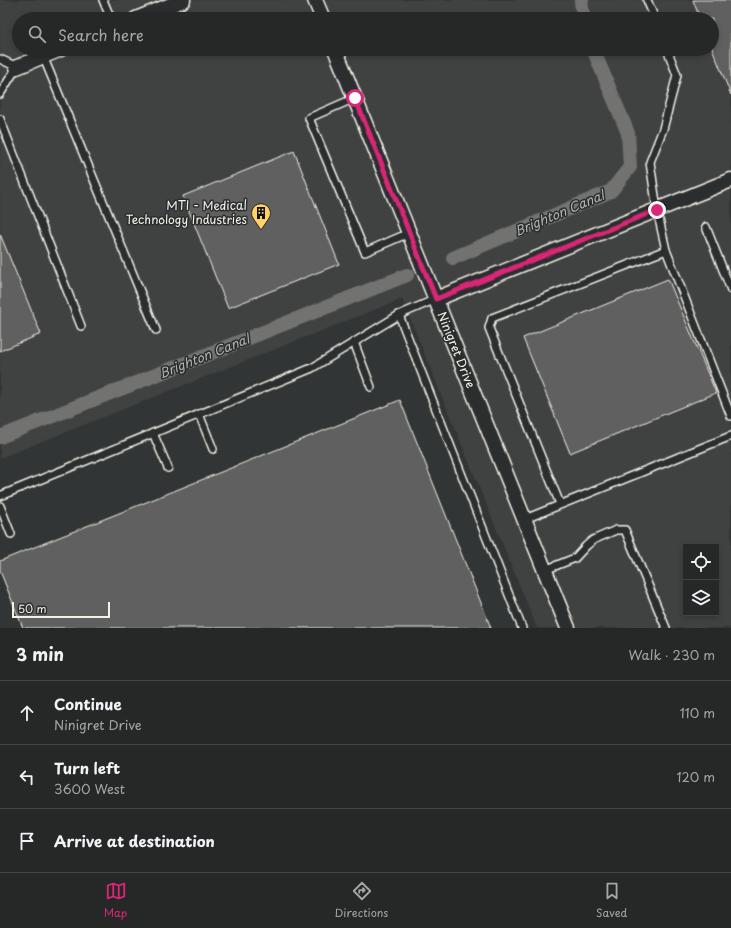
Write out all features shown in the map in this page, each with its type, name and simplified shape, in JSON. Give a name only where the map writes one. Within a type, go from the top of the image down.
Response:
[{"type":"street","points":[[153,12],[183,0]]},
{"type":"street","points":[[315,0],[320,12]]},
{"type":"street","points":[[17,67],[44,56]]},
{"type":"street","name":"Ninigret Drive","points":[[338,56],[568,628]]},
{"type":"street","points":[[436,299],[731,180]]},
{"type":"lane","points":[[103,0],[108,12]]},
{"type":"lane","points":[[647,0],[652,12]]},
{"type":"lane","points":[[44,56],[156,330]]},
{"type":"lane","points":[[670,56],[677,75],[663,129],[650,162],[657,210],[666,250],[731,416]]},
{"type":"lane","points":[[0,60],[17,67],[0,94]]},
{"type":"lane","points":[[355,98],[309,118],[365,252],[410,233]]},
{"type":"lane","points":[[0,119],[81,326]]},
{"type":"lane","points":[[706,227],[731,290]]},
{"type":"lane","points":[[560,504],[489,328],[492,318],[666,250]]},
{"type":"lane","points":[[0,496],[312,368],[398,315],[436,299]]},
{"type":"lane","points":[[398,315],[522,628]]},
{"type":"lane","points":[[354,342],[372,387]]},
{"type":"lane","points":[[199,414],[213,449]]},
{"type":"lane","points":[[153,433],[168,468]]},
{"type":"lane","points":[[525,519],[731,436]]},
{"type":"lane","points":[[0,506],[11,534]]},
{"type":"lane","points":[[545,570],[575,558],[593,540],[616,530],[625,530],[666,628]]},
{"type":"shaded area","points":[[0,0],[731,0],[731,628],[537,628],[402,299],[0,458]]},
{"type":"building","points":[[693,0],[731,0],[731,95],[715,56],[719,56],[719,12],[697,12]]},
{"type":"building","name":"MTI - Medical Technology Industries","points":[[294,151],[339,264],[228,308],[183,196]]},
{"type":"building","points":[[0,234],[41,334],[0,351]]},
{"type":"building","points":[[668,279],[716,393],[570,453],[523,338]]},
{"type":"building","points":[[400,400],[491,628],[23,628],[0,571],[0,561]]},
{"type":"waterway","name":"Brighton Canal","points":[[582,0],[583,12]]},
{"type":"waterway","name":"Brighton Canal","points":[[453,258],[611,191],[630,167],[628,133],[596,56]]},
{"type":"waterway","name":"Brighton Canal","points":[[0,437],[407,275]]},
{"type":"place","name":"MTI - Medical Technology Industries","points":[[261,230]]},
{"type":"route","points":[[355,98],[436,299],[657,210]]}]
